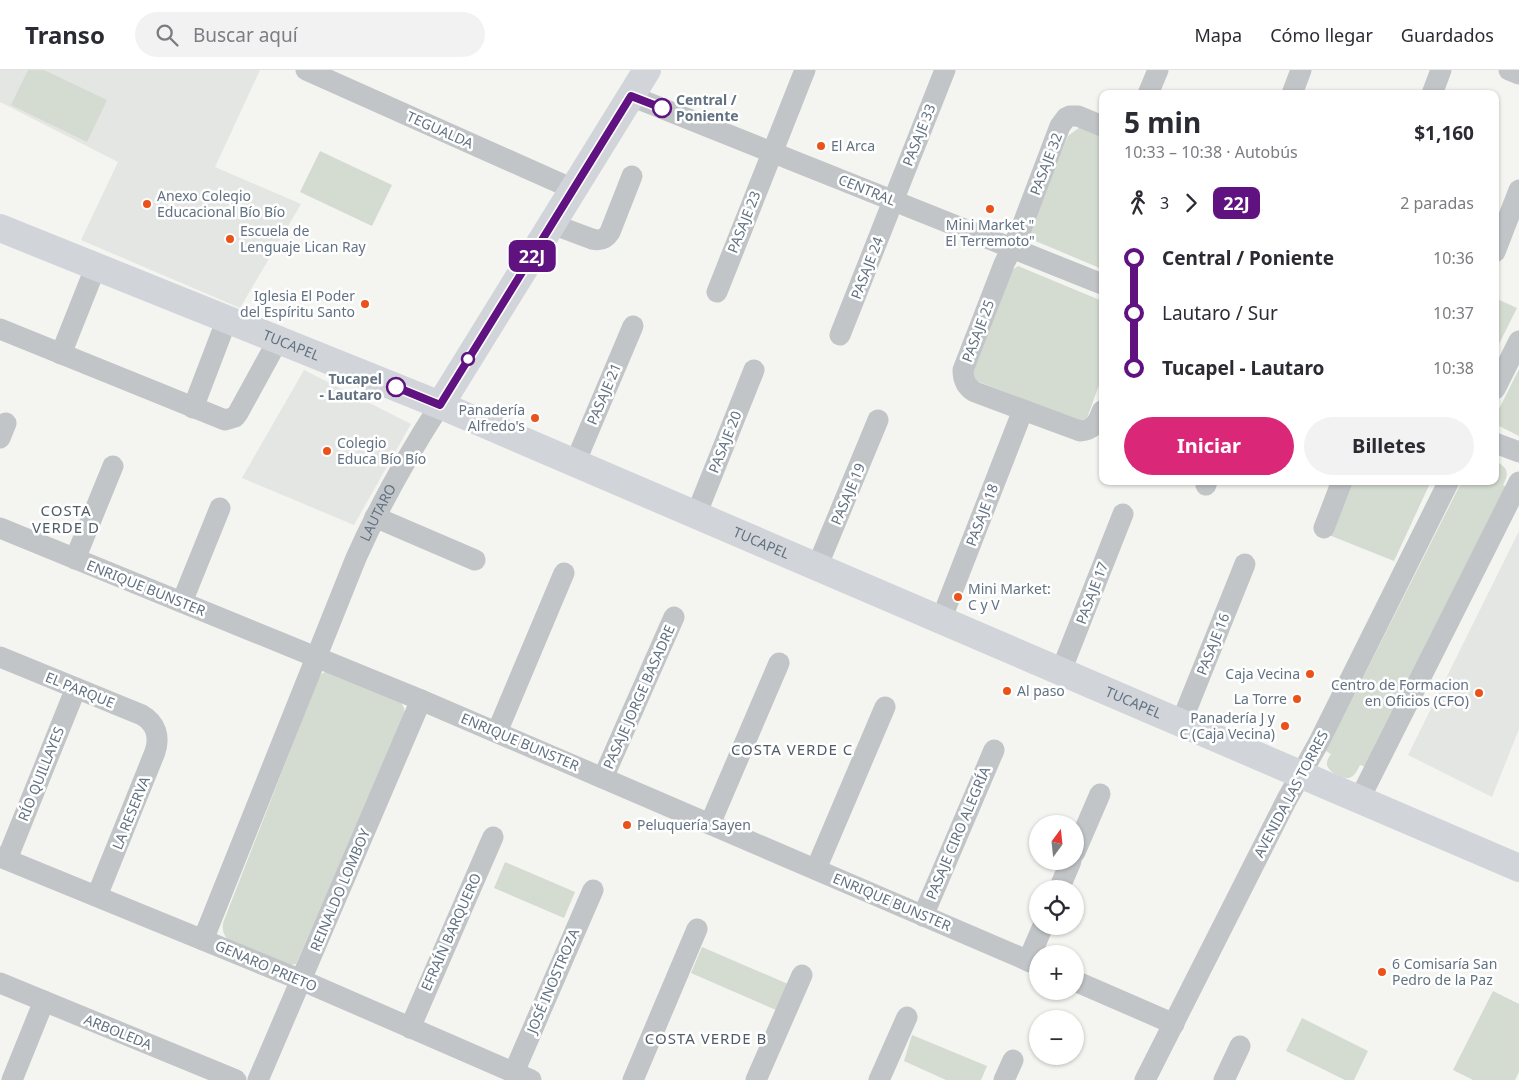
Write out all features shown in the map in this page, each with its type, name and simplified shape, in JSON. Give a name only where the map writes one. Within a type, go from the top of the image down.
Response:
[{"type":"main road","name":"LAUTARO","points":[[440,405],[647,70]]},
{"type":"main road","name":"TUCAPEL","points":[[0,228],[440,405],[1519,868]]},
{"type":"street","name":"TEGUALDA","points":[[306,70],[573,189]]},
{"type":"street","name":"PASAJE 23","points":[[716,292],[805,70]]},
{"type":"street","name":"PASAJE 33","points":[[893,200],[945,70]]},
{"type":"street","points":[[1150,90],[1158,70]]},
{"type":"street","points":[[1294,90],[1301,70]]},
{"type":"street","points":[[1434,90],[1441,70]]},
{"type":"street","points":[[1509,70],[1519,74]]},
{"type":"street","name":"CENTRAL","points":[[631,96],[1099,283]]},
{"type":"street","name":"PASAJE 32","points":[[1012,248],[1063,121],[1074,116],[1099,125]]},
{"type":"street","points":[[552,224],[592,239],[602,240],[610,232],[632,176]]},
{"type":"street","points":[[1499,242],[1519,190]]},
{"type":"street","name":"PASAJE 24","points":[[840,336],[893,200]]},
{"type":"street","name":"PASAJE 25","points":[[1012,248],[968,356],[963,370],[964,382],[970,389],[1080,431],[1092,428],[1097,424],[1099,419]]},
{"type":"street","points":[[61,354],[96,266]]},
{"type":"street","points":[[193,408],[227,320]]},
{"type":"street","name":"PASAJE 21","points":[[575,463],[633,326]]},
{"type":"street","points":[[0,329],[225,420],[235,417],[278,340]]},
{"type":"street","points":[[1499,381],[1519,341]]},
{"type":"street","name":"PASAJE 20","points":[[696,515],[754,370]]},
{"type":"street","name":"LAUTARO","points":[[203,940],[316,656],[375,517],[401,466],[440,405]]},
{"type":"street","name":"PASAJE 18","points":[[941,620],[1023,410]]},
{"type":"street","name":"PASAJE 19","points":[[817,567],[878,420]]},
{"type":"street","points":[[1499,444],[1519,452]]},
{"type":"street","points":[[75,559],[113,466]]},
{"type":"street","points":[[1359,800],[1519,482]]},
{"type":"street","points":[[1324,528],[1340,485]]},
{"type":"street","name":"AVENIDA LAS TORRES","points":[[1145,1080],[1286,801],[1319,742],[1447,485]]},
{"type":"street","points":[[182,602],[220,508]]},
{"type":"street","name":"PASAJE 17","points":[[1061,671],[1122,514]]},
{"type":"street","points":[[375,517],[476,560]]},
{"type":"street","name":"ENRIQUE BUNSTER","points":[[0,528],[316,656],[497,732],[1029,961]]},
{"type":"street","name":"PASAJE 16","points":[[1181,723],[1245,564]]},
{"type":"street","points":[[497,732],[564,573]]},
{"type":"street","name":"PASAJE JORGE BASADRE","points":[[603,778],[674,617]]},
{"type":"street","name":"EL PARQUE","points":[[0,656],[142,715],[148,718],[156,729]]},
{"type":"street","points":[[710,824],[779,663]]},
{"type":"street","name":"RÍO QUILLAYES","points":[[4,858],[76,688]]},
{"type":"street","name":"REINALDO LOMBOY","points":[[258,1080],[421,700]]},
{"type":"street","points":[[816,869],[885,707]]},
{"type":"street","name":"LA RESERVA","points":[[97,896],[158,745],[156,729]]},
{"type":"street","name":"PASAJE CIRO ALEGRÍA","points":[[923,916],[994,750]]},
{"type":"street","points":[[1084,831],[1100,794]]},
{"type":"street","name":"EFRAÍN BARQUERO","points":[[410,1028],[493,837]]},
{"type":"street","name":"GENARO PRIETO","points":[[4,858],[301,980],[523,1076]]},
{"type":"street","name":"JOSÉ INOSTROZA","points":[[523,1076],[593,890]]},
{"type":"street","points":[[632,1080],[697,929]]},
{"type":"street","points":[[756,1080],[802,975]]},
{"type":"street","name":"ARBOLEDA","points":[[0,983],[236,1080]]},
{"type":"street","points":[[1084,985],[1174,1024]]},
{"type":"street","points":[[12,1080],[44,1002]]},
{"type":"street","points":[[879,1080],[907,1017]]},
{"type":"street","points":[[1224,1080],[1240,1046]]},
{"type":"street","points":[[1004,1080],[1012,1060]]},
{"type":"shaded area","name":"Anexo Colegio Educacional Bío Bío","points":[[0,70],[260,70],[215,167],[301,204],[240,308],[81,240],[118,162],[0,102]]},
{"type":"shaded area","points":[[28,70],[44,70],[107,100],[87,142],[11,105]]},
{"type":"shaded area","points":[[1080,127],[1099,135],[1099,268],[1026,237],[1068,136]]},
{"type":"shaded area","points":[[320,151],[392,185],[372,226],[300,192]]},
{"type":"shaded area","points":[[1018,266],[1099,300],[1099,385],[1087,418],[1080,421],[974,380],[972,375],[1012,270]]},
{"type":"shaded area","points":[[1499,300],[1517,308],[1499,344]]},
{"type":"shaded area","points":[[1519,369],[1519,436],[1499,426],[1499,409]]},
{"type":"shaded area","name":"Colegio Educa Bío Bío","points":[[304,370],[411,424],[354,525],[242,478]]},
{"type":"shaded area","points":[[1499,463],[1502,465],[1507,473],[1503,485],[1507,487],[1366,767],[1360,765],[1353,776],[1344,778],[1329,769],[1327,761],[1331,754],[1326,751],[1460,485],[1499,485]]},
{"type":"shaded area","points":[[1348,485],[1429,485],[1394,561],[1329,535]]},
{"type":"shaded area","name":"Centro de Formacion en Oficios (CFO)","points":[[1519,531],[1519,729],[1492,797],[1408,755]]},
{"type":"shaded area","points":[[327,671],[401,702],[405,714],[296,964],[291,965],[229,941],[224,933],[223,923],[318,679],[321,674]]},
{"type":"shaded area","points":[[505,862],[575,892],[564,918],[494,888]]},
{"type":"shaded area","points":[[702,947],[788,984],[776,1010],[691,973]]},
{"type":"shaded area","points":[[1493,991],[1519,1004],[1519,1072],[1515,1080],[1473,1080],[1453,1070]]},
{"type":"shaded area","points":[[1302,1018],[1368,1051],[1354,1080],[1345,1080],[1286,1051]]},
{"type":"shaded area","points":[[912,1035],[987,1066],[981,1080],[946,1080],[904,1061]]},
{"type":"bus line","name":"22J","points":[[396,387],[440,405],[631,96],[662,108]]},
{"type":"place","name":"Central / Poniente","points":[[662,108]]},
{"type":"place","name":"El Arca","points":[[821,146]]},
{"type":"place","name":"Anexo Colegio Educacional Bío Bío","points":[[147,204]]},
{"type":"place","name":"Mini Market \" El Terremoto\"","points":[[990,209]]},
{"type":"place","name":"Escuela de Lenguaje Lican Ray","points":[[230,239]]},
{"type":"place","name":"Iglesia El Poder del Espíritu Santo","points":[[365,304]]},
{"type":"place","name":"Tucapel - Lautaro","points":[[396,387]]},
{"type":"place","name":"Panadería Alfredo's","points":[[535,418]]},
{"type":"place","name":"Colegio Educa Bío Bío","points":[[327,451]]},
{"type":"place","name":"Mini Market: C y V","points":[[958,597]]},
{"type":"place","name":"Caja Vecina","points":[[1310,674]]},
{"type":"place","name":"Al paso","points":[[1007,691]]},
{"type":"place","name":"Centro de Formacion en Oficios (CFO)","points":[[1479,693]]},
{"type":"place","name":"La Torre","points":[[1297,699]]},
{"type":"place","name":"Panadería J y C (Caja Vecina)","points":[[1285,726]]},
{"type":"place","name":"Peluquería Sayen","points":[[627,825]]},
{"type":"place","name":"6 Comisaría San Pedro de la Paz","points":[[1382,972]]},
{"type":"district","name":"COSTA VERDE D","points":[[66,520]]},
{"type":"district","name":"COSTA VERDE C","points":[[792,750]]},
{"type":"district","name":"COSTA VERDE B","points":[[706,1039]]}]
